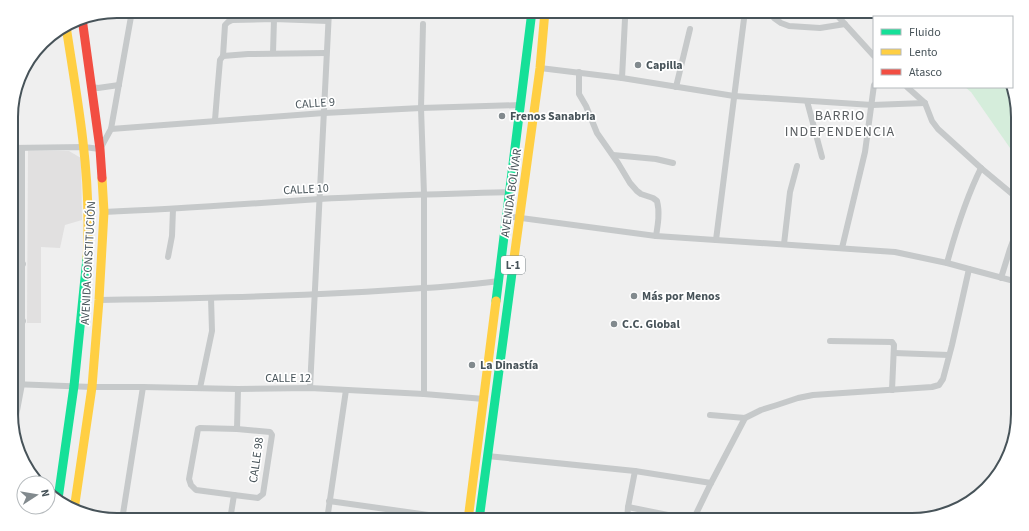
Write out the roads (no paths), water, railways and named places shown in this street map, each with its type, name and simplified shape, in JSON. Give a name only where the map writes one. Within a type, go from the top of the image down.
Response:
[{"type":"main road","name":"AVENIDA BOLÍVAR","points":[[469,513],[531,18]]},
{"type":"main road","name":"AVENIDA BOLÍVAR","points":[[480,513],[540,68],[545,18]]},
{"type":"main road","name":"AVENIDA CONSTITUCIÓN","points":[[75,504],[92,387],[104,212],[100,149],[83,24]]},
{"type":"main road","name":"AVENIDA CONSTITUCIÓN","points":[[59,493],[74,386],[87,256],[88,204],[84,147],[67,31]]},
{"type":"street","points":[[18,148],[84,147],[100,149],[111,129],[131,18]]},
{"type":"street","points":[[622,78],[625,18]]},
{"type":"street","points":[[716,240],[744,18]]},
{"type":"street","points":[[774,18],[789,26],[820,28],[845,24]]},
{"type":"street","points":[[840,18],[873,55]]},
{"type":"street","points":[[273,53],[274,19]]},
{"type":"street","points":[[215,120],[220,60],[223,56],[225,25],[228,22],[232,20],[274,19],[328,21],[310,388]]},
{"type":"street","points":[[423,24],[421,108],[424,194],[424,394]]},
{"type":"street","points":[[676,87],[690,29]]},
{"type":"street","points":[[223,56],[273,53],[326,53]]},
{"type":"street","points":[[540,68],[622,78],[734,96],[872,105],[925,103]]},
{"type":"street","points":[[579,72],[578,94],[586,106],[597,133],[636,191],[653,198],[656,201],[659,218],[656,236]]},
{"type":"street","points":[[92,87],[98,88],[119,85]]},
{"type":"street","points":[[842,248],[865,152],[874,88]]},
{"type":"street","points":[[908,88],[925,103],[932,121],[938,129],[1011,193]]},
{"type":"street","points":[[807,101],[822,157]]},
{"type":"street","name":"CALLE 9","points":[[111,129],[324,113],[521,105]]},
{"type":"street","points":[[18,405],[22,384],[23,321],[22,148]]},
{"type":"street","points":[[613,155],[673,162]]},
{"type":"street","points":[[784,244],[790,192],[797,166]]},
{"type":"street","points":[[947,262],[958,222],[972,186],[981,168]]},
{"type":"street","name":"CALLE 10","points":[[104,212],[320,199],[509,192]]},
{"type":"street","points":[[18,206],[22,206]]},
{"type":"street","points":[[168,257],[172,236],[173,209]]},
{"type":"street","points":[[506,216],[656,236],[895,252],[947,262],[1011,280]]},
{"type":"street","points":[[1001,278],[1011,247]]},
{"type":"street","points":[[710,415],[745,418],[777,404],[813,395],[932,387],[939,385],[944,379],[969,269]]},
{"type":"street","points":[[99,300],[314,294],[424,288],[499,281]]},
{"type":"street","points":[[200,388],[212,332],[211,298]]},
{"type":"street","points":[[18,321],[23,321]]},
{"type":"street","points":[[830,341],[892,342],[894,345],[894,353],[892,390]]},
{"type":"street","points":[[894,353],[949,355]]},
{"type":"street","points":[[18,384],[74,386]]},
{"type":"street","name":"CALLE 12","points":[[74,386],[238,389],[310,388],[424,394],[484,399]]},
{"type":"street","points":[[123,513],[143,387]]},
{"type":"street","name":"CALLE 98","points":[[237,429],[238,389]]},
{"type":"street","points":[[328,513],[346,390]]},
{"type":"street","points":[[696,513],[745,418]]},
{"type":"street","name":"CALLE 98","points":[[198,429],[237,429],[270,432],[272,435],[263,494],[258,498],[196,490],[191,485],[189,479],[198,429]]},
{"type":"street","points":[[487,456],[635,471],[711,483]]},
{"type":"street","points":[[628,513],[635,471]]},
{"type":"street","name":"CALLE 98","points":[[231,513],[234,495]]},
{"type":"street","points":[[329,501],[414,513]]},
{"type":"street","points":[[628,507],[658,513]]},
{"type":"place","name":"Capilla","points":[[638,65]]},
{"type":"place","name":"Frenos Sanabria","points":[[502,116]]},
{"type":"place","name":"Más por Menos","points":[[634,296]]},
{"type":"place","name":"C.C. Global","points":[[614,324]]},
{"type":"place","name":"La Dinastía","points":[[472,365]]},
{"type":"district","name":"BARRIO INDEPENDENCIA","points":[[840,124]]}]
